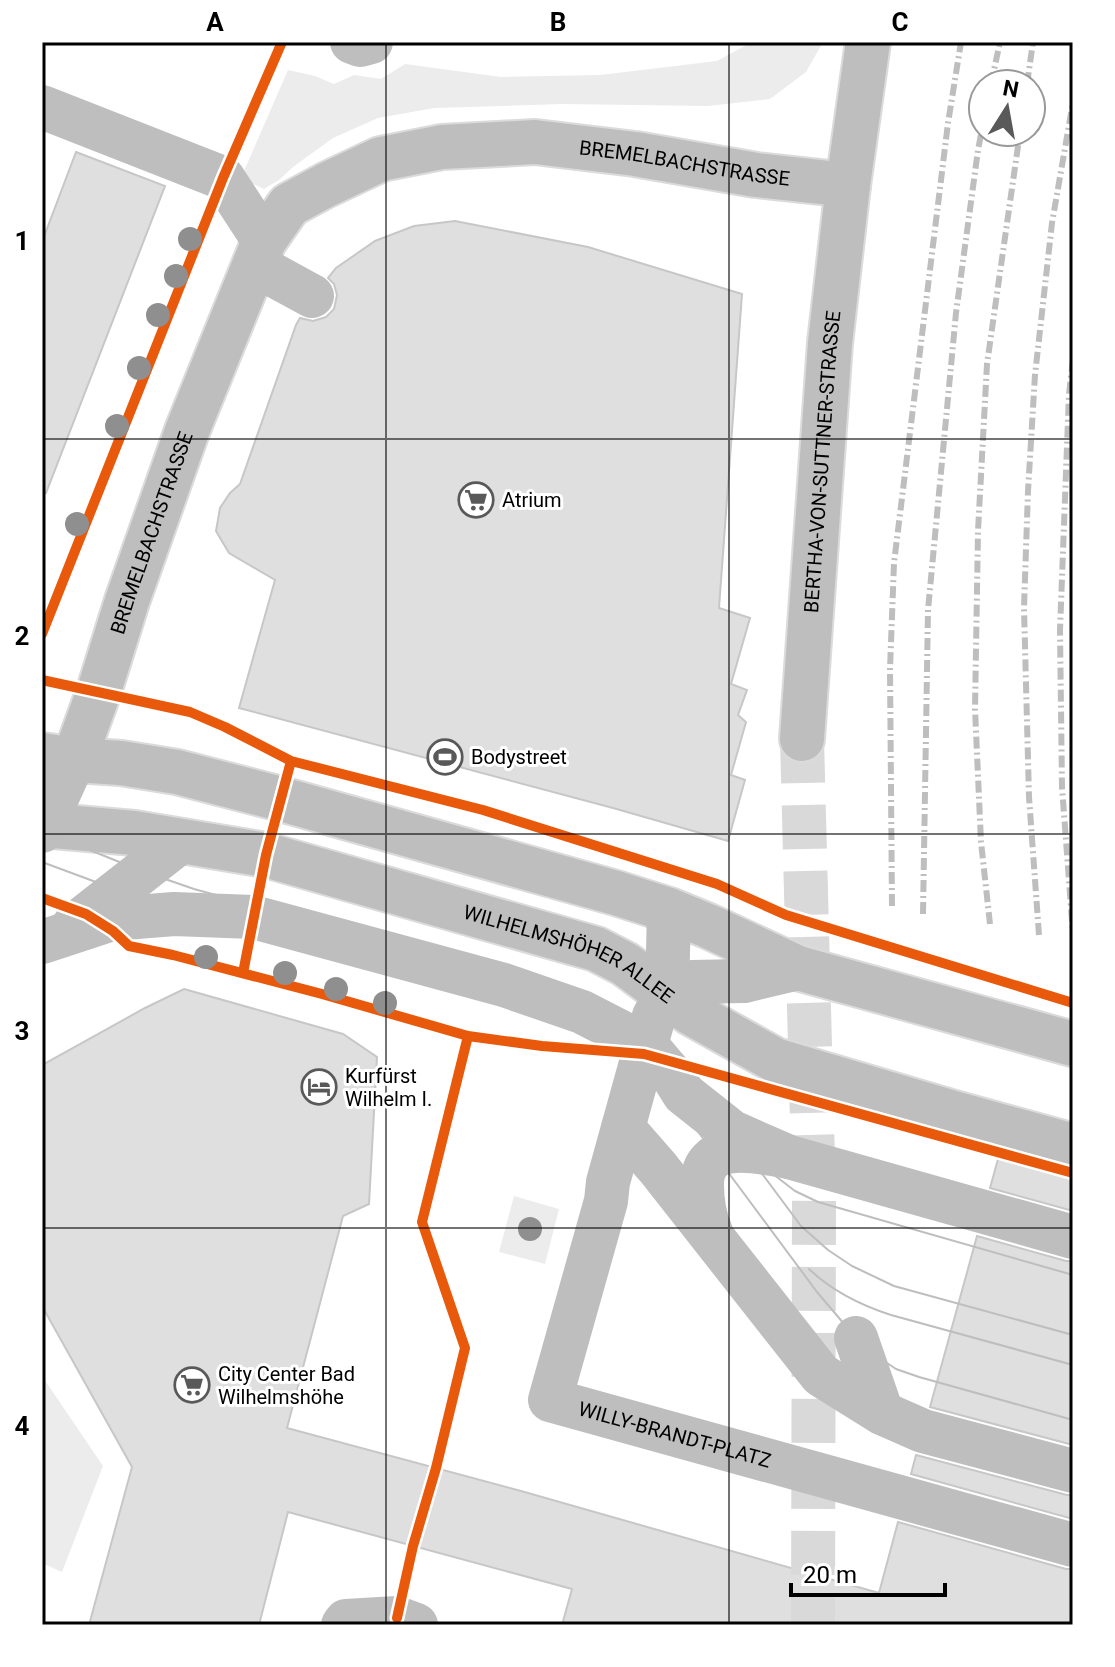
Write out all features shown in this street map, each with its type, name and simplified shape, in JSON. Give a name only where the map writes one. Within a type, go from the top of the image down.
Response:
[{"type":"main road","points":[[352,42],[360,45],[371,42]]},
{"type":"main road","name":"BERTHA-VON-SUTTNER-STRASSE","points":[[802,739],[830,343],[868,42]]},
{"type":"main road","points":[[42,107],[223,178],[259,253],[312,296]]},
{"type":"main road","name":"BREMELBACHSTRASSE","points":[[43,827],[58,758],[259,253],[289,205],[381,159],[442,147],[535,142],[635,154],[756,175],[848,185]]},
{"type":"main road","points":[[58,758],[177,772],[587,885],[669,910],[798,968],[1073,1044]]},
{"type":"main road","name":"WILHELMSHÖHER ALLEE","points":[[43,827],[134,833],[266,855],[596,949],[625,964],[691,1013],[775,1060],[1073,1146]]},
{"type":"main road","points":[[48,946],[180,842]]},
{"type":"main road","points":[[669,910],[667,995],[654,1016],[623,1128],[821,1375],[882,1413],[923,1431],[1073,1471]]},
{"type":"main road","points":[[48,946],[112,919],[174,914],[253,917],[504,985],[582,1012],[646,1045],[684,1094],[732,1132],[789,1157]]},
{"type":"main road","points":[[667,995],[692,982],[744,981],[798,968]]},
{"type":"main road","name":"WILLY-BRANDT-PLATZ","points":[[623,1128],[606,1201],[550,1400],[1073,1545]]},
{"type":"main road","points":[[716,1242],[705,1219],[702,1176],[709,1161],[720,1153],[733,1151],[789,1157],[1073,1237]]},
{"type":"main road","points":[[856,1338],[882,1413]]},
{"type":"main road","points":[[343,1625],[346,1621],[405,1613]]},
{"type":"shaded area","points":[[752,42],[823,42],[806,72],[770,99],[708,106],[562,104],[434,108],[378,118],[333,138],[264,189],[247,181],[244,171],[288,70],[334,84],[354,75],[381,79],[405,64],[501,77],[600,75],[717,61]]},
{"type":"shaded area","points":[[514,1196],[559,1209],[545,1264],[499,1252]]},
{"type":"shaded area","points":[[42,1376],[103,1466],[62,1572],[42,1563]]},
{"type":"building","points":[[76,152],[165,186],[46,493],[42,492],[42,242]]},
{"type":"building","name":"Atrium","points":[[455,221],[588,247],[742,294],[719,608],[750,618],[731,684],[747,690],[738,715],[746,722],[731,775],[745,780],[728,841],[239,708],[275,580],[229,553],[216,531],[220,508],[240,484],[296,325],[300,318],[313,321],[326,317],[334,309],[337,295],[334,284],[328,278],[336,268],[375,241],[414,226]]},
{"type":"building","points":[[184,989],[343,1034],[377,1057],[369,1204],[343,1216],[287,1428],[879,1593],[898,1522],[1073,1569],[1073,1625],[562,1625],[572,1589],[288,1512],[259,1625],[89,1625],[132,1467],[42,1306],[42,1065]]},
{"type":"building","points":[[1000,1152],[1073,1170],[1073,1211],[990,1188]]},
{"type":"building","points":[[977,1236],[1073,1261],[1073,1445],[930,1407]]},
{"type":"building","points":[[916,1455],[1073,1495],[1073,1519],[911,1474]]},
{"type":"tunnel","points":[[802,739],[814,1199],[813,1625]]},
{"type":"tram line","points":[[42,831],[194,889],[507,975],[585,1002],[665,1047],[801,1226],[828,1250],[852,1266],[894,1286],[1073,1335]]},
{"type":"tram line","points":[[42,862],[139,898],[499,999],[576,1024],[619,1046],[647,1067],[817,1292],[872,1353],[896,1369],[919,1377],[1073,1420]]},
{"type":"tram line","points":[[42,932],[89,912],[139,898]]},
{"type":"tram line","points":[[42,963],[117,930],[155,922],[198,921]]},
{"type":"tram line","points":[[769,1171],[795,1191],[818,1202],[1073,1275]]},
{"type":"tram line","points":[[809,1269],[837,1291],[880,1311],[1073,1365]]},
{"type":"railway","points":[[892,906],[890,669],[894,563],[948,123],[961,42]]},
{"type":"railway","points":[[994,68],[1000,42]]},
{"type":"railway","points":[[1029,68],[1033,42]]},
{"type":"railway","points":[[1039,935],[1029,797],[1024,608],[1028,491],[1035,375],[1052,223],[1073,102]]},
{"type":"railway","points":[[923,914],[928,610],[956,313],[978,148]]},
{"type":"railway","points":[[990,924],[981,842],[975,709],[978,531],[987,364],[1018,148]]},
{"type":"railway","points":[[1073,360],[1060,630],[1062,787],[1073,934]]},
{"type":"cycle path","points":[[42,634],[223,178],[282,42]]},
{"type":"cycle path","points":[[42,680],[190,712],[291,761],[483,810],[717,884],[786,915],[1073,1003]]},
{"type":"cycle path","points":[[243,973],[266,855],[291,761]]},
{"type":"cycle path","points":[[42,898],[86,914],[113,931],[129,946],[322,994],[468,1036],[542,1046],[644,1054],[1073,1173]]},
{"type":"cycle path","points":[[397,1618],[465,1348],[422,1222],[468,1036]]},
{"type":"place","name":"Atrium","points":[[476,500]]},
{"type":"place","name":"Bodystreet","points":[[445,757]]},
{"type":"place","name":"Kurfürst Wilhelm I.","points":[[319,1087]]},
{"type":"place","name":"City Center Bad Wilhelmshöhe","points":[[192,1385]]}]
